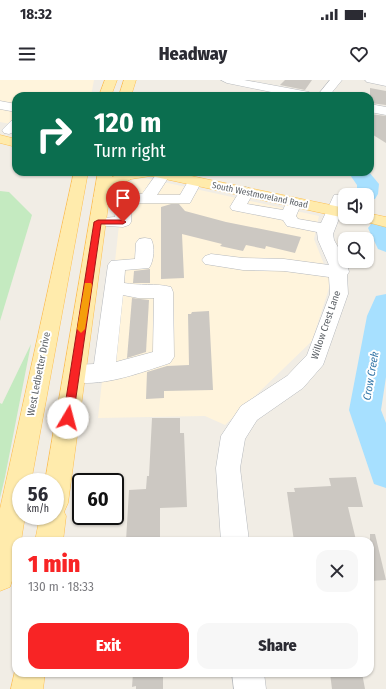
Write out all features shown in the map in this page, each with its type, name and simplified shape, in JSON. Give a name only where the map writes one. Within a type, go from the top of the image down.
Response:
[{"type":"main road","points":[[106,92],[110,80]]},
{"type":"main road","points":[[126,92],[130,80]]},
{"type":"main road","name":"West Ledbetter Drive","points":[[0,577],[57,285],[80,176]]},
{"type":"main road","points":[[59,473],[104,176]]},
{"type":"main road","points":[[102,194],[113,181],[122,177],[130,176]]},
{"type":"main road","name":"South Westmoreland Road","points":[[170,176],[246,192]]},
{"type":"main road","name":"South Westmoreland Road","points":[[231,176],[338,204]]},
{"type":"main road","points":[[374,204],[386,207]]},
{"type":"main road","name":"South Westmoreland Road","points":[[291,209],[338,205]]},
{"type":"main road","points":[[374,219],[386,222]]},
{"type":"main road","points":[[57,285],[88,284]]},
{"type":"main road","points":[[50,537],[52,525]]},
{"type":"main road","points":[[27,689],[28,677]]},
{"type":"street","points":[[227,80],[263,83],[295,92]]},
{"type":"street","points":[[326,92],[336,80]]},
{"type":"street","points":[[371,80],[386,83]]},
{"type":"street","points":[[0,105],[12,107]]},
{"type":"street","points":[[374,109],[386,111]]},
{"type":"street","points":[[0,116],[10,128]]},
{"type":"street","points":[[146,199],[154,176]]},
{"type":"street","points":[[102,194],[125,199],[185,200],[195,181]]},
{"type":"street","points":[[246,192],[238,207],[291,209],[293,223],[326,230],[338,210]]},
{"type":"street","points":[[98,222],[123,222],[125,199]]},
{"type":"street","name":"Willow Crest Lane","points":[[235,537],[228,468],[233,436],[249,413],[295,382],[316,359],[339,294],[340,272],[338,263],[326,240],[326,230]]},
{"type":"street","points":[[104,372],[117,265],[143,264],[145,243]]},
{"type":"street","points":[[211,260],[243,264],[284,265],[340,272]]},
{"type":"street","points":[[74,374],[111,372],[163,357],[164,292],[138,292],[114,285],[88,284]]},
{"type":"street","points":[[248,677],[250,689]]},
{"type":"shaded area","points":[[0,80],[94,80],[92,92],[12,92],[12,124],[0,122]]},
{"type":"shaded area","points":[[145,178],[319,216],[314,239],[331,282],[312,341],[225,425],[205,416],[98,418],[123,188],[133,180]]},
{"type":"green space","points":[[0,191],[9,192],[32,215],[0,321]]},
{"type":"green space","points":[[31,344],[0,498],[0,403],[2,404]]},
{"type":"building","points":[[285,80],[312,80],[305,90],[280,85]]},
{"type":"building","points":[[370,88],[386,91],[386,105],[374,104],[374,92],[370,92]]},
{"type":"building","points":[[374,114],[386,116],[386,143],[374,136]]},
{"type":"building","points":[[171,204],[179,204],[185,211],[226,222],[301,237],[295,253],[266,246],[265,249],[246,245],[243,251],[220,246],[222,244],[182,234],[184,278],[161,279],[161,207]]},
{"type":"building","points":[[150,269],[150,283],[133,283],[134,271]]},
{"type":"building","points":[[132,298],[149,300],[146,352],[127,358]]},
{"type":"building","points":[[209,311],[213,390],[164,391],[164,398],[146,399],[147,372],[167,366],[189,365],[188,314],[191,314],[192,312]]},
{"type":"building","points":[[152,418],[180,418],[180,433],[184,433],[187,507],[160,508],[160,537],[126,537],[129,490],[146,489],[147,476],[149,476]]},
{"type":"building","points":[[356,477],[363,507],[348,507],[355,537],[293,537],[287,492],[295,492],[294,488],[331,486],[329,478]]},
{"type":"building","points":[[370,534],[375,534],[386,580],[374,581],[374,537],[370,537]]},
{"type":"building","points":[[133,677],[163,677],[163,689],[136,689],[136,686],[132,687]]},
{"type":"building","points":[[330,677],[363,677],[365,689],[332,689]]},
{"type":"waterway","name":"Crow Creek","points":[[361,176],[368,184],[368,188]]},
{"type":"waterway","name":"Crow Creek","points":[[380,228],[386,244]]},
{"type":"waterway","name":"Crow Creek","points":[[386,303],[381,316],[365,410],[386,472]]},
{"type":"slow traffic","points":[[81,329],[88,285]]},
{"type":"route","points":[[68,418],[98,222],[123,222]]}]
